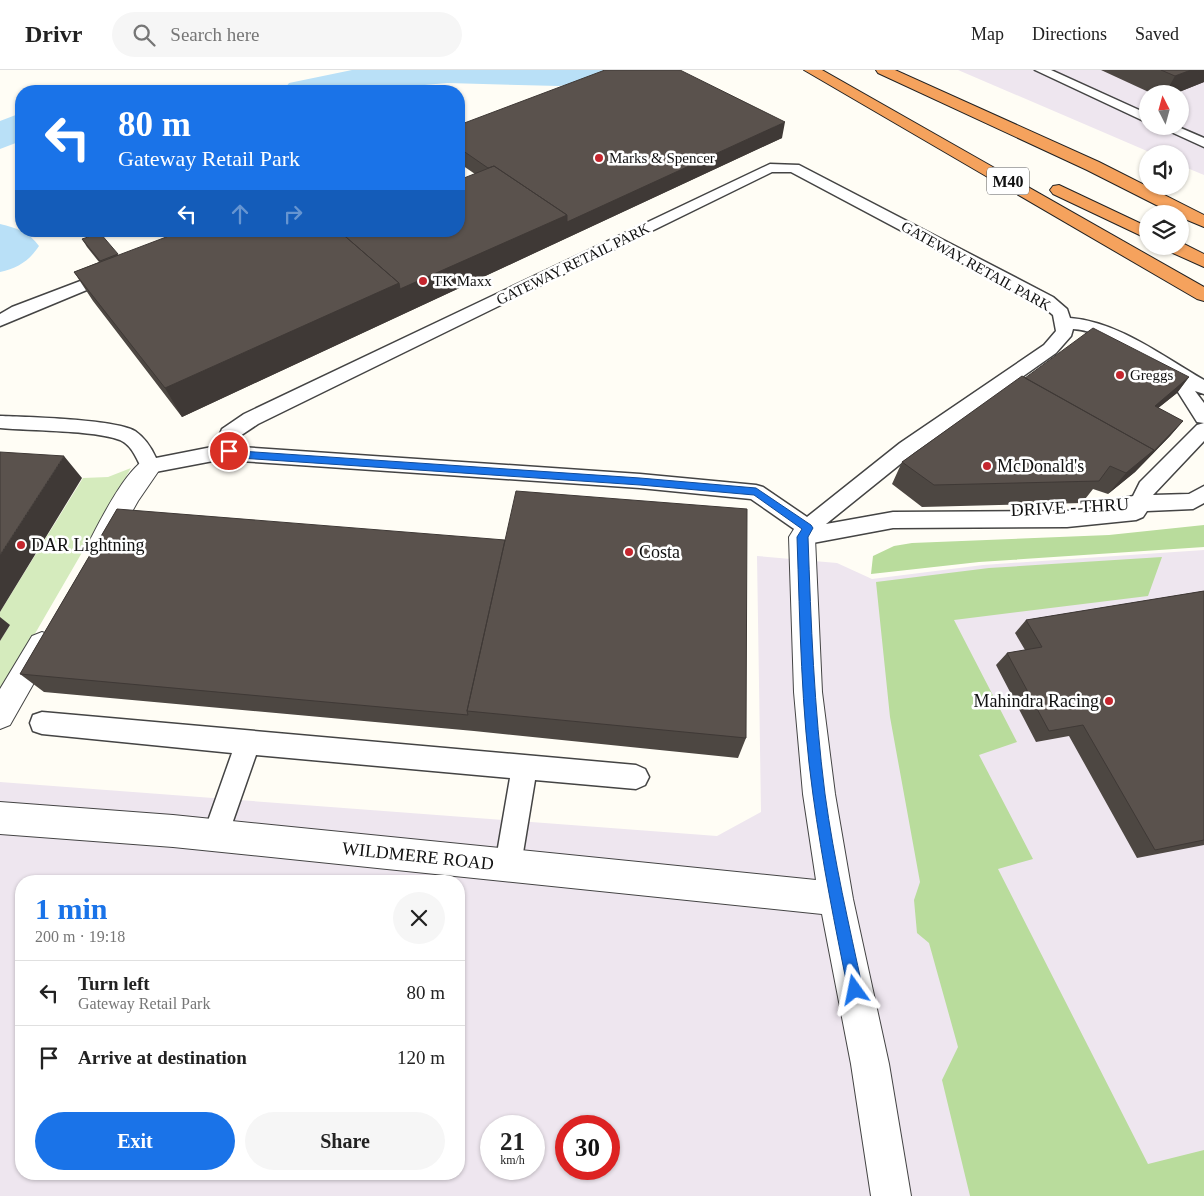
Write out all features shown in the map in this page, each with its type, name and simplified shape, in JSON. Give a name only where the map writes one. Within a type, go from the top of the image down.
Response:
[{"type":"highway","name":"M40","points":[[811,70],[1103,234],[1204,295]]},
{"type":"highway","name":"M40","points":[[816,70],[1031,176]]},
{"type":"highway","points":[[883,70],[1093,166],[1204,222]]},
{"type":"highway","points":[[1093,166],[1139,182]]},
{"type":"highway","name":"M40","points":[[1049,185],[1139,230]]},
{"type":"highway","points":[[1174,195],[1204,206]]},
{"type":"highway","points":[[1189,254],[1204,261]]},
{"type":"street","points":[[89,563],[129,495],[150,466]]},
{"type":"street","points":[[805,532],[808,692],[819,794],[836,899],[870,1064],[890,1196]]},
{"type":"street","points":[[0,716],[55,623]]},
{"type":"street","name":"WILDMERE ROAD","points":[[0,818],[216,835],[836,899]]},
{"type":"lane","points":[[1041,70],[1139,115]]},
{"type":"lane","points":[[1185,135],[1204,143]]},
{"type":"lane","name":"GATEWAY RETAIL PARK","points":[[229,451],[225,443],[229,434],[251,419],[770,168],[794,168],[1047,301],[1061,313],[1064,327],[1050,349],[907,448],[805,532]]},
{"type":"lane","points":[[0,321],[18,311],[127,269]]},
{"type":"lane","points":[[1064,327],[1088,325],[1106,332],[1204,388]]},
{"type":"lane","points":[[1064,327],[1094,340],[1184,388],[1204,417]]},
{"type":"lane","points":[[0,422],[88,428],[127,436],[142,448],[150,466],[229,451],[240,454],[640,481],[756,492],[805,532],[876,522],[927,519],[1067,518],[1136,512],[1146,487],[1204,430]]},
{"type":"lane","name":"DRIVE - THRU","points":[[1139,504],[1200,498]]},
{"type":"lane","points":[[42,723],[636,777]]},
{"type":"lane","points":[[216,835],[248,743]]},
{"type":"lane","points":[[508,865],[524,768]]},
{"type":"shaded area","points":[[958,70],[1204,70],[1204,175],[1189,169],[1189,145],[1139,145],[1139,148]]},
{"type":"shaded area","points":[[1204,550],[1204,1196],[0,1196],[0,782],[717,836],[761,812],[757,556],[837,563],[872,579],[983,565]]},
{"type":"green space","points":[[131,468],[0,694],[0,641],[10,625],[0,624],[0,612],[83,478],[108,477]]},
{"type":"green space","points":[[1204,525],[1204,547],[979,562],[871,574],[873,556],[894,546],[912,543],[1109,535]]},
{"type":"green space","points":[[1162,557],[1148,596],[954,620],[1017,742],[979,755],[1033,859],[998,869],[1148,1164],[1204,1150],[1204,1196],[970,1196],[942,1080],[958,1047],[929,943],[917,933],[914,900],[920,882],[890,717],[876,582],[989,568]]},
{"type":"building","name":"Marks & Spencer","points":[[605,70],[680,70],[785,122],[567,222],[567,215],[494,166],[488,168],[465,152],[465,123]]},
{"type":"building","points":[[1161,70],[1191,70],[1175,76]]},
{"type":"building","points":[[494,166],[567,215],[400,289],[399,283],[346,237],[465,237],[465,178]]},
{"type":"building","points":[[103,237],[118,254],[100,261],[82,239]]},
{"type":"building","points":[[166,237],[346,237],[399,283],[165,388],[74,272]]},
{"type":"building","points":[[1093,328],[1189,377],[1155,406],[1183,421],[1148,457],[1154,450],[1025,378]]},
{"type":"building","points":[[1022,376],[1154,450],[1126,473],[1110,466],[1099,481],[934,485],[902,462]]},
{"type":"building","points":[[0,452],[64,456],[0,555]]},
{"type":"building","points":[[516,491],[747,509],[746,738],[467,711]]},
{"type":"building","points":[[117,509],[505,540],[467,711],[468,715],[20,674]]},
{"type":"building","name":"Mahindra Racing","points":[[1204,591],[1204,840],[1155,850],[1083,725],[1049,731],[1007,653],[1042,647],[1026,620]]},
{"type":"waterway","points":[[333,85],[356,80],[410,74],[447,72],[559,75],[596,70]]},
{"type":"waterway","points":[[0,137],[15,128]]},
{"type":"waterway","points":[[0,238],[16,246],[0,258]]},
{"type":"place","name":"Marks & Spencer","points":[[599,158]]},
{"type":"place","name":"TK Maxx","points":[[423,281]]},
{"type":"place","name":"Greggs","points":[[1120,375]]},
{"type":"place","name":"McDonald's","points":[[987,466]]},
{"type":"place","name":"DAR Lightning","points":[[21,545]]},
{"type":"place","name":"Costa","points":[[629,552]]},
{"type":"place","name":"Mahindra Racing","points":[[1109,701]]},
{"type":"route","points":[[229,451],[240,454],[640,481],[756,492],[808,528],[802,537],[808,692],[819,794],[836,899],[855,990]]}]
